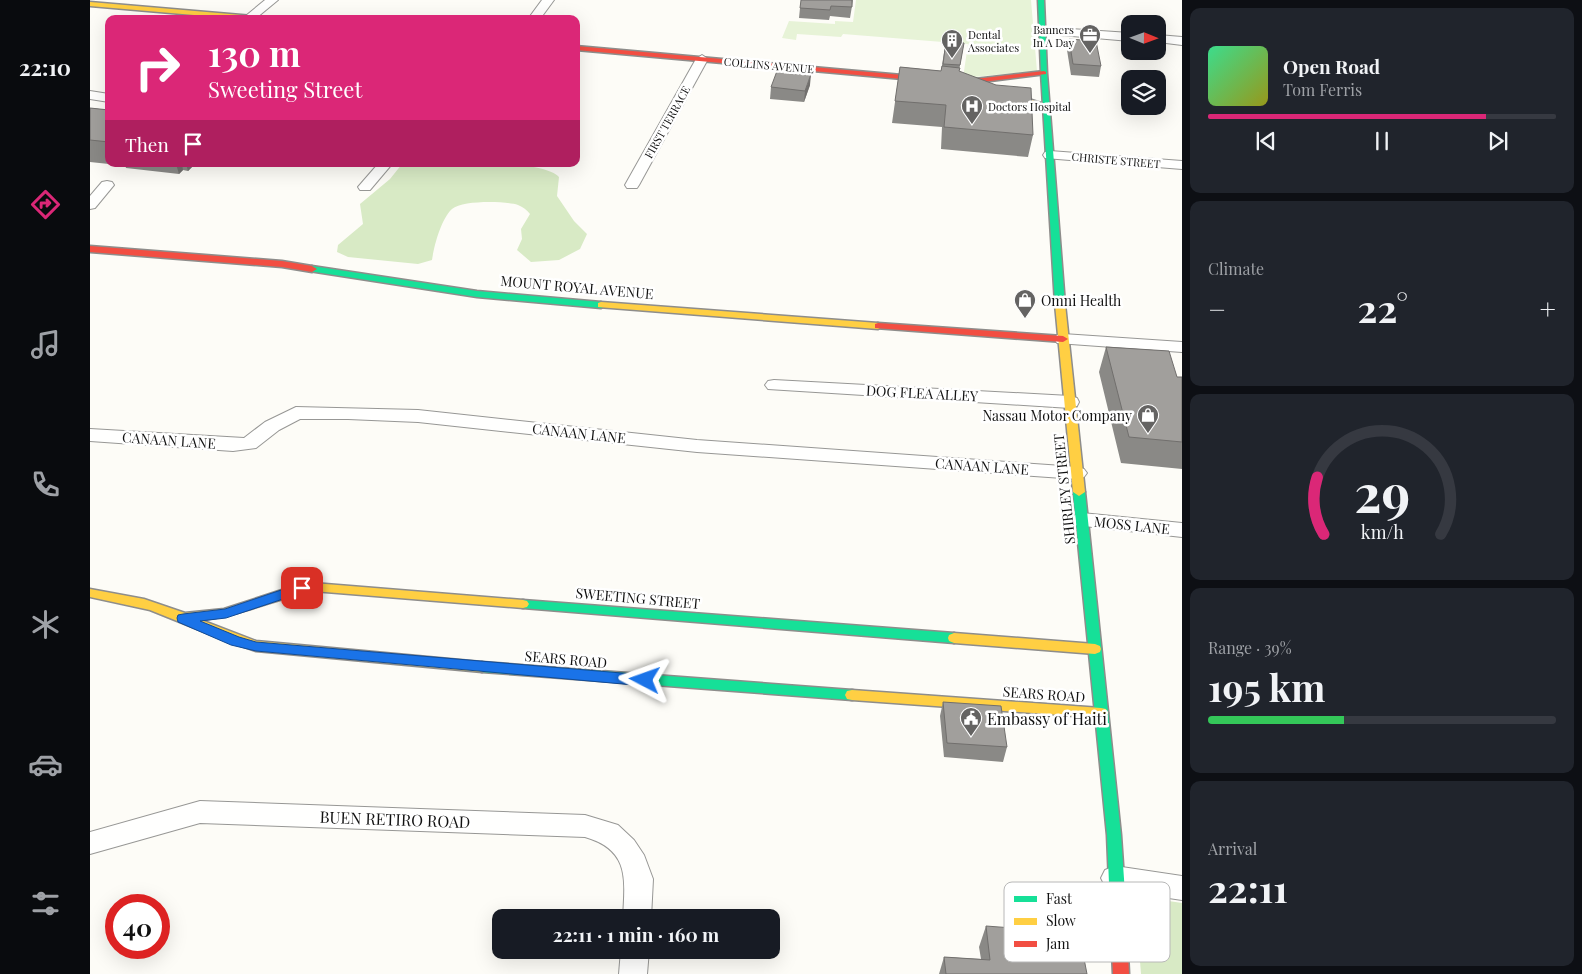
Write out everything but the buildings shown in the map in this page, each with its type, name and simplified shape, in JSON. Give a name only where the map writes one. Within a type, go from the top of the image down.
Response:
[{"type":"main road","name":"SHIRLEY STREET","points":[[1041,0],[1041,31],[1063,339],[1114,835],[1115,882]]},
{"type":"main road","points":[[90,4],[215,15]]},
{"type":"main road","name":"COLLINS AVENUE","points":[[580,48],[944,80]]},
{"type":"main road","points":[[1044,73],[961,82],[1046,106]]},
{"type":"main road","name":"MOUNT ROYAL AVENUE","points":[[90,249],[282,264],[477,294],[695,313],[1063,339]]},
{"type":"main road","name":"SWEETING STREET","points":[[183,618],[226,613],[292,591],[313,587],[1095,649]]},
{"type":"main road","name":"SEARS ROAD","points":[[90,593],[110,596],[169,612],[236,641],[256,646],[586,676],[1101,713]]},
{"type":"street","points":[[253,15],[272,0]]},
{"type":"street","points":[[537,15],[548,0]]},
{"type":"street","points":[[1041,31],[1121,36]]},
{"type":"street","points":[[1166,40],[1182,41]]},
{"type":"street","name":"FIRST TERRACE","points":[[632,185],[702,60]]},
{"type":"street","points":[[90,96],[105,98]]},
{"type":"street","name":"CHRISTE STREET","points":[[1050,154],[1182,165]]},
{"type":"street","points":[[365,187],[382,167]]},
{"type":"street","points":[[90,205],[107,186]]},
{"type":"street","points":[[1063,339],[1182,347]]},
{"type":"street","name":"DOG FLEA ALLEY","points":[[774,385],[1070,402]]},
{"type":"street","name":"CANAAN LANE","points":[[90,435],[233,445],[249,444],[272,426],[296,413],[348,413],[418,416],[697,446],[1077,473]]},
{"type":"street","name":"MOSS LANE","points":[[1082,520],[1182,530]]},
{"type":"street","name":"BUEN RETIRO ROAD","points":[[90,843],[200,812],[584,826],[608,833],[625,848],[635,863],[640,879],[638,909]]},
{"type":"street","points":[[1115,878],[1142,882]]},
{"type":"street","points":[[633,974],[634,959]]},
{"type":"green space","points":[[856,0],[1031,0],[1037,71],[963,78],[968,44],[843,34],[841,37],[797,34],[796,40],[782,38],[789,21],[835,24],[835,21],[853,22]]},
{"type":"green space","points":[[400,167],[531,167],[548,171],[559,177],[557,196],[574,221],[587,234],[580,249],[559,260],[531,262],[517,250],[522,239],[521,229],[530,214],[528,211],[512,204],[494,202],[474,203],[457,206],[448,213],[439,233],[432,260],[418,264],[348,257],[337,252],[338,245],[363,224],[360,204],[390,179]]},
{"type":"green space","points":[[1170,901],[1182,903],[1182,974],[1141,974],[1140,962],[1170,962]]},
{"type":"traffic: fast","points":[[1041,0],[1044,73],[1060,304]]},
{"type":"traffic: fast","points":[[312,269],[477,294],[601,305]]},
{"type":"traffic: fast","points":[[1079,492],[1114,835],[1117,882]]},
{"type":"traffic: fast","points":[[523,604],[954,638]]},
{"type":"traffic: fast","points":[[482,667],[852,695]]},
{"type":"traffic: slow","points":[[90,4],[219,15]]},
{"type":"traffic: slow","points":[[995,91],[1046,106]]},
{"type":"traffic: slow","points":[[1060,304],[1079,492]]},
{"type":"traffic: slow","points":[[601,305],[878,326]]},
{"type":"traffic: slow","points":[[183,618],[225,613],[292,591],[313,587],[523,604]]},
{"type":"traffic: slow","points":[[90,593],[153,606],[256,646],[482,667]]},
{"type":"traffic: slow","points":[[954,638],[1095,649]]},
{"type":"traffic: slow","points":[[852,695],[1101,713]]},
{"type":"traffic: jam","points":[[580,48],[936,80]]},
{"type":"traffic: jam","points":[[975,81],[1044,73]]},
{"type":"traffic: jam","points":[[90,249],[282,264],[312,269]]},
{"type":"traffic: jam","points":[[878,326],[1063,339]]},
{"type":"traffic: jam","points":[[1120,962],[1121,974]]},
{"type":"place","name":"Banners In A Day","points":[[1090,54]]},
{"type":"place","name":"Dental Associates","points":[[952,59]]},
{"type":"place","name":"Doctors Hospital","points":[[972,125]]},
{"type":"place","name":"Omni Health","points":[[1025,319]]},
{"type":"place","name":"Nassau Motor Company","points":[[1148,434]]},
{"type":"place","name":"Embassy of Haiti","points":[[971,737]]},
{"type":"route","points":[[302,588],[226,613],[183,618],[217,634],[256,646],[645,680]]}]
